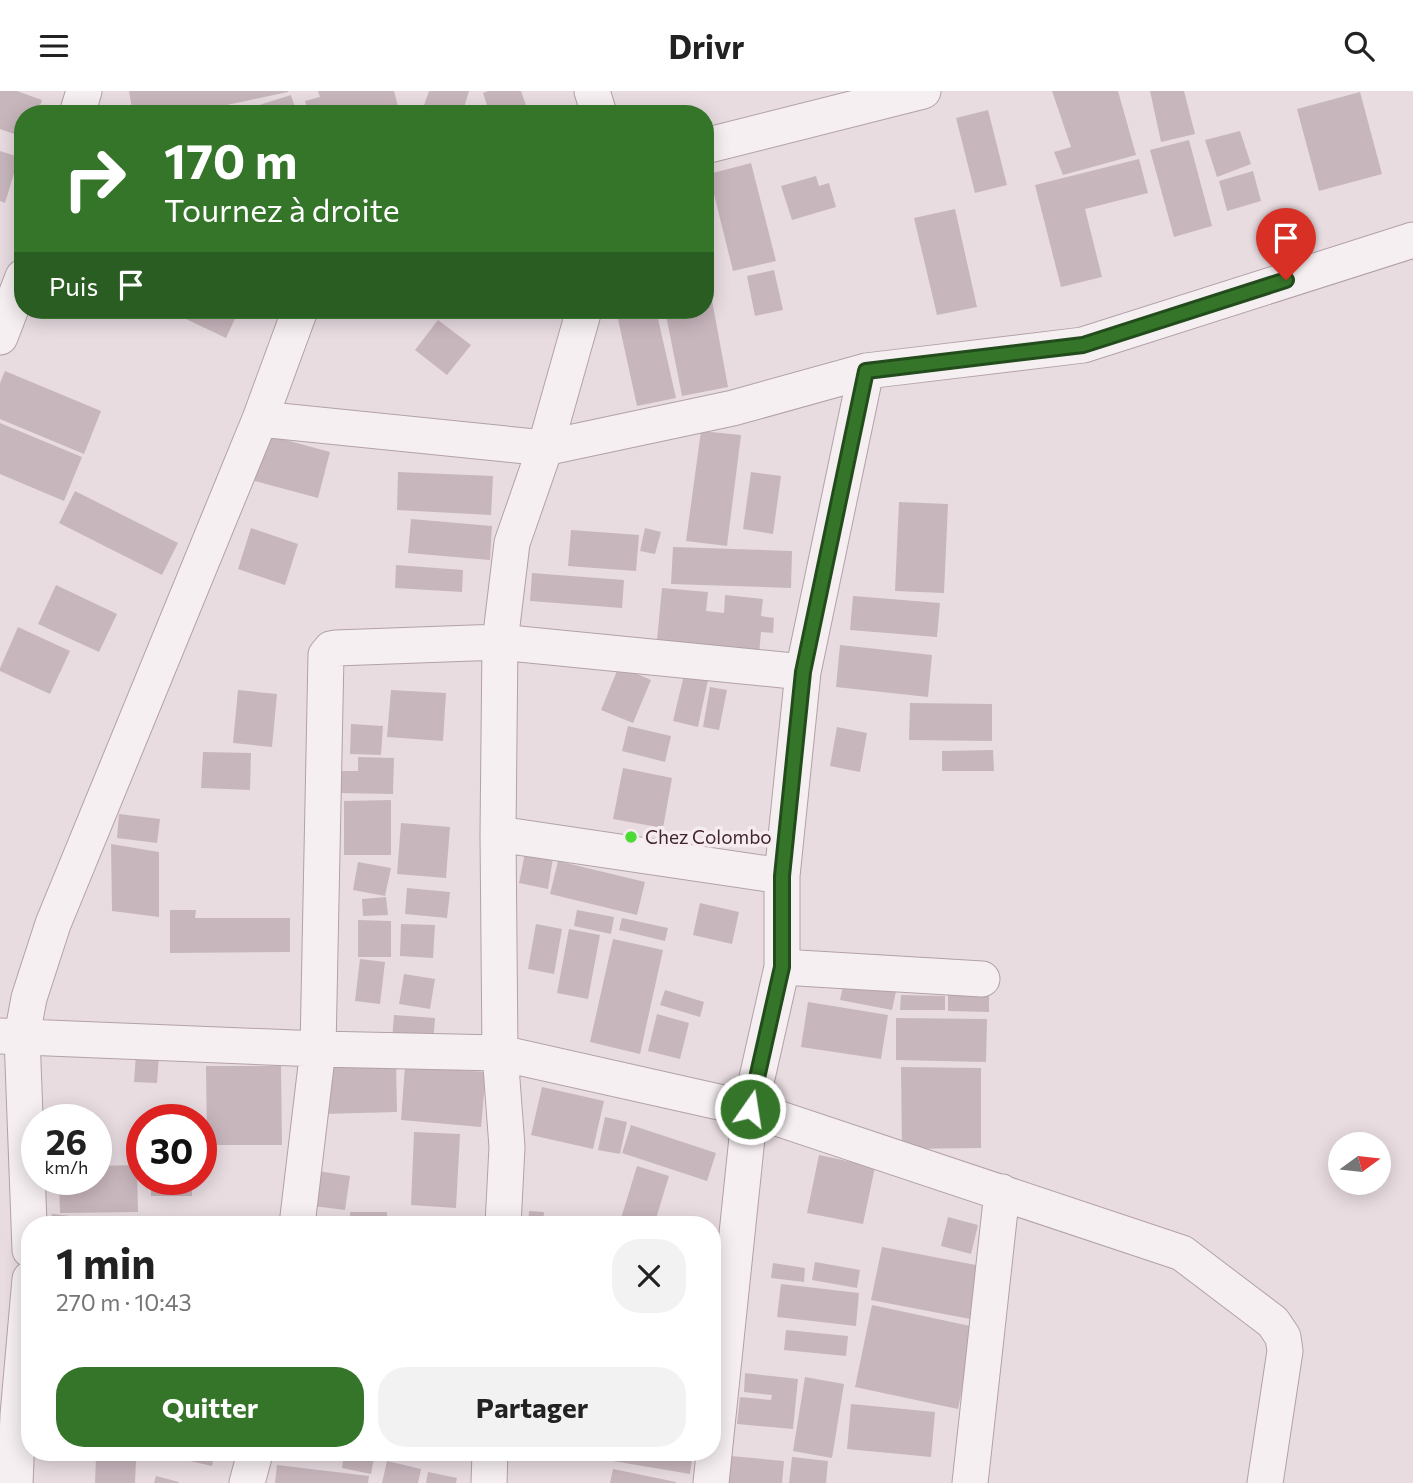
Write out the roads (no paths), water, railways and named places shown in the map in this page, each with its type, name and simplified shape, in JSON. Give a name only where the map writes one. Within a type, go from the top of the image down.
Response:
[{"type":"street","points":[[714,143],[871,98],[923,91]]},
{"type":"street","points":[[260,419],[545,448],[733,408],[866,371],[1083,345],[1413,240]]},
{"type":"street","points":[[0,337],[14,302]]},
{"type":"street","points":[[27,1216],[11,1036],[29,998],[53,924],[260,419],[297,319]]},
{"type":"street","points":[[503,1216],[507,1147],[500,1053],[500,642],[512,543],[545,448],[581,319]]},
{"type":"street","points":[[721,1387],[750,1109],[782,967],[782,876],[803,672],[866,371]]},
{"type":"street","points":[[299,1216],[318,1049],[326,655],[331,649],[500,642],[803,672]]},
{"type":"street","points":[[498,834],[782,876]]},
{"type":"street","points":[[782,967],[982,979]]},
{"type":"street","points":[[11,1036],[318,1049],[500,1053],[750,1109],[1182,1253],[1273,1322],[1283,1337],[1285,1351],[1265,1483]]},
{"type":"street","points":[[970,1483],[1002,1192]]},
{"type":"street","points":[[15,1483],[9,1415],[21,1337]]},
{"type":"street","points":[[247,1483],[253,1461]]},
{"type":"street","points":[[489,1483],[490,1461]]},
{"type":"street","points":[[711,1483],[713,1461]]},
{"type":"place","name":"Chez Colombo","points":[[631,837]]}]
